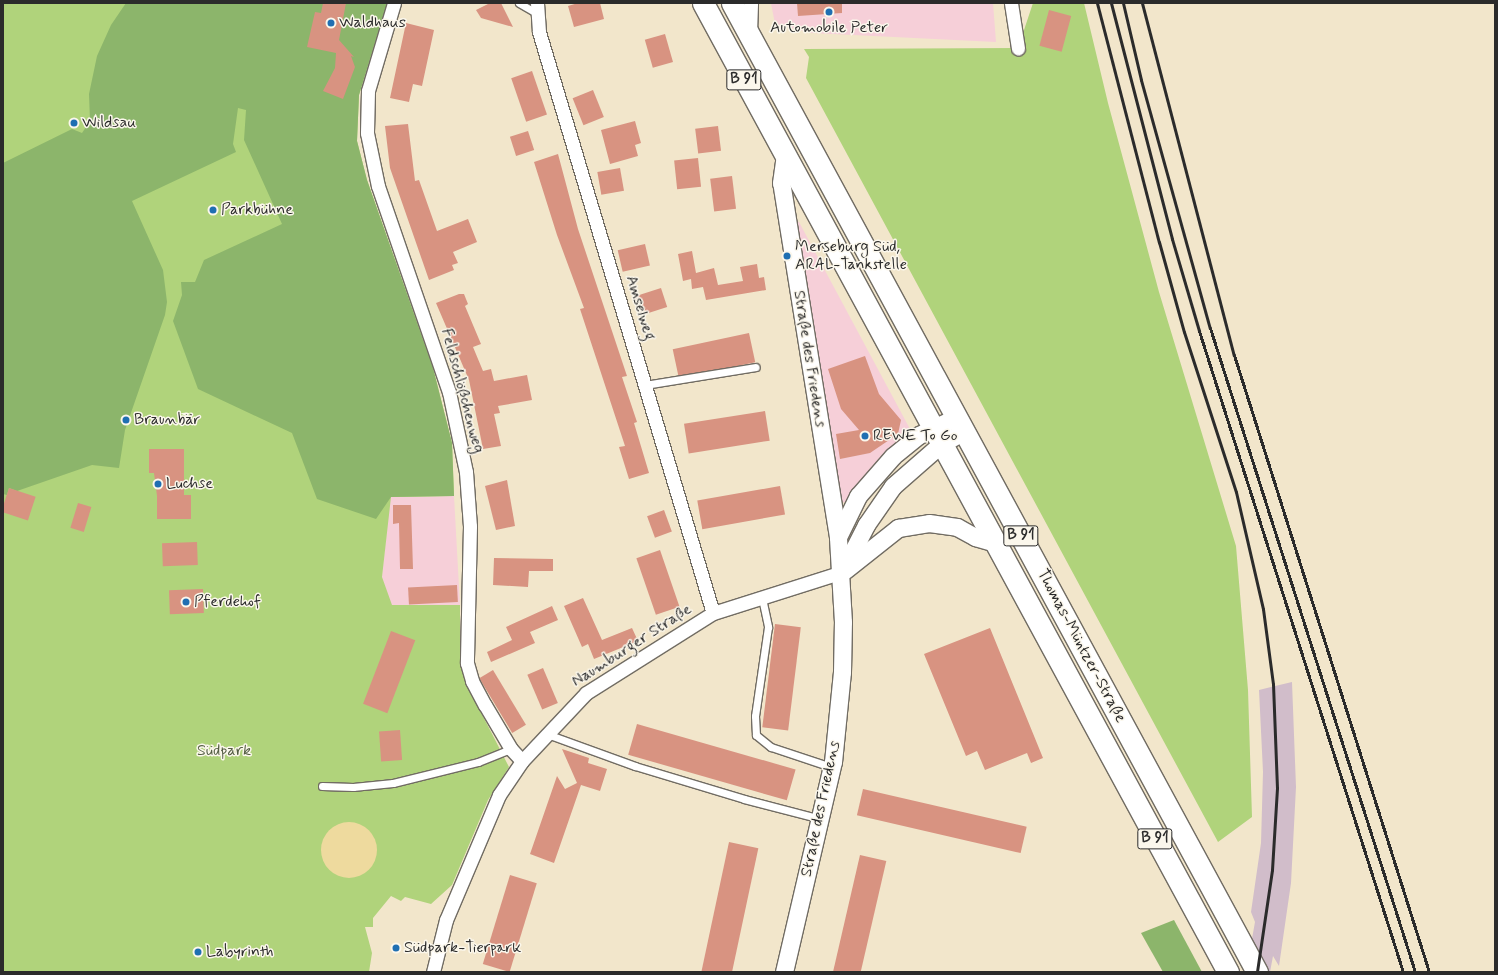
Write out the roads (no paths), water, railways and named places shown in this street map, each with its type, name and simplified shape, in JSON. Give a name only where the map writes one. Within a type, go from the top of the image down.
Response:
[{"type":"main road","name":"B 91","points":[[703,3],[786,156]]},
{"type":"main road","name":"Thomas-Müntzer-Straße","points":[[732,3],[750,39],[796,118],[1257,972]]},
{"type":"main road","name":"Thomas-Müntzer-Straße","points":[[786,156],[993,542],[1228,972]]},
{"type":"street","name":"Feldschlößchenweg","points":[[394,3],[368,92],[367,133],[378,186],[427,322],[449,392],[466,472],[470,526],[467,663],[485,705],[511,749],[522,761]]},
{"type":"street","points":[[750,39],[751,3]]},
{"type":"street","points":[[1011,3],[1018,48]]},
{"type":"street","name":"Amselweg","points":[[537,8],[539,32],[646,385],[713,613]]},
{"type":"street","name":"Straße des Friedens","points":[[784,972],[832,767],[842,672],[842,572],[838,537],[808,360],[782,183],[786,156]]},
{"type":"street","name":"Straße des Friedens","points":[[838,537],[858,496],[876,474],[908,443],[936,436],[961,424]]},
{"type":"street","name":"Straße des Friedens","points":[[842,572],[866,525],[893,486],[936,436]]},
{"type":"street","points":[[842,572],[898,528],[929,523],[957,527],[975,537],[993,542]]},
{"type":"street","name":"Naumburger Straße","points":[[433,972],[446,920],[460,883],[499,794],[522,761],[586,693],[713,613],[842,572]]},
{"type":"lane","name":"Amselweg","points":[[519,3],[537,8]]},
{"type":"lane","points":[[646,385],[756,367]]},
{"type":"lane","points":[[762,598],[768,627],[755,716],[756,735],[771,747],[832,767]]},
{"type":"lane","points":[[547,734],[635,766],[744,799],[821,819]]},
{"type":"lane","points":[[322,786],[352,787],[393,783],[478,762],[511,749]]},
{"type":"railway","points":[[1097,3],[1184,332],[1236,492],[1263,609],[1273,684],[1277,788],[1272,870],[1257,972]]},
{"type":"railway","points":[[1111,3],[1172,239],[1199,331],[1403,972]]},
{"type":"railway","points":[[1123,3],[1141,80],[1210,328],[1415,972]]},
{"type":"railway","points":[[1142,3],[1234,355],[1429,972]]},
{"type":"place","name":"Automobile Peter","points":[[829,12]]},
{"type":"place","name":"Waldhaus","points":[[331,23]]},
{"type":"place","name":"Wildsau","points":[[74,123]]},
{"type":"place","name":"Parkbühne","points":[[213,210]]},
{"type":"place","name":"Merseburg Süd, ARAL-Tankstelle","points":[[787,256]]},
{"type":"place","name":"Braunbär","points":[[126,420]]},
{"type":"place","name":"REWE To Go","points":[[865,436]]},
{"type":"place","name":"Luchse","points":[[158,484]]},
{"type":"place","name":"Pferdehof","points":[[186,602]]},
{"type":"place","name":"Südpark-Tierpark","points":[[396,948]]},
{"type":"place","name":"Labyrinth","points":[[198,952]]},
{"type":"park label","name":"Südpark","points":[[224,751]]}]
